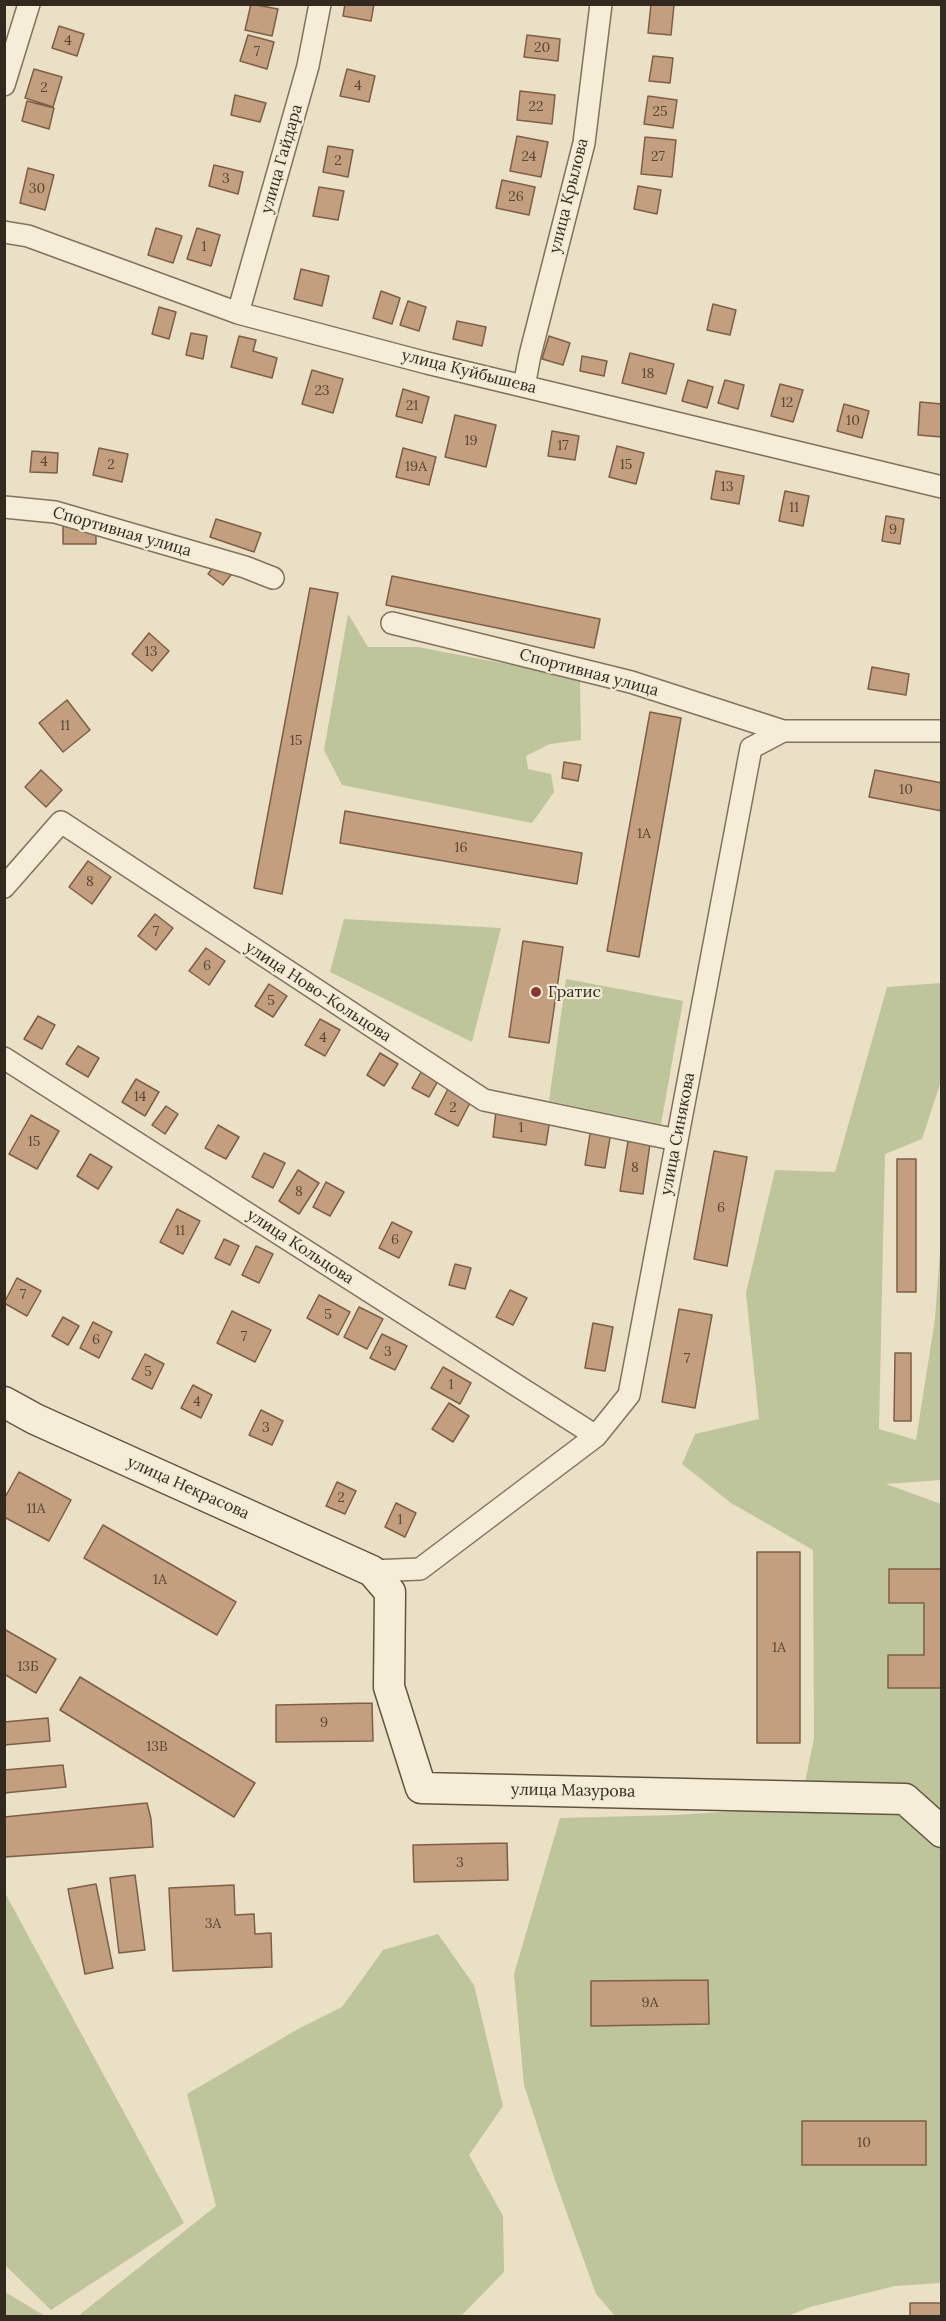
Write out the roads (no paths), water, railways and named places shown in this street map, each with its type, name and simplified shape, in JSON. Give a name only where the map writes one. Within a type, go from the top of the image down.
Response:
[{"type":"street","points":[[4,85],[29,4]]},
{"type":"street","name":"улица Гайдара","points":[[238,313],[308,66],[320,4]]},
{"type":"street","name":"улица Крылова","points":[[524,386],[584,142],[601,4]]},
{"type":"street","name":"улица Куйбышева","points":[[4,232],[28,236],[238,313],[427,363],[942,487]]},
{"type":"street","name":"Спортивная улица","points":[[4,507],[55,512],[245,567],[273,578]]},
{"type":"street","name":"Спортивная улица","points":[[392,623],[631,682],[783,731]]},
{"type":"street","name":"улица Синякова","points":[[372,1571],[420,1569],[596,1436],[629,1395],[751,748],[783,731],[942,731]]},
{"type":"street","name":"улица Ново-Кольцова","points":[[4,887],[61,822],[484,1100],[677,1140]]},
{"type":"street","name":"улица Кольцова","points":[[4,1058],[596,1436]]},
{"type":"street","name":"улица Некрасова","points":[[4,1402],[35,1419],[372,1571]]},
{"type":"street","name":"улица Мазурова","points":[[372,1571],[390,1592],[389,1687],[421,1788],[905,1799],[942,1832]]},
{"type":"place","name":"Гратис","points":[[536,992]]}]
